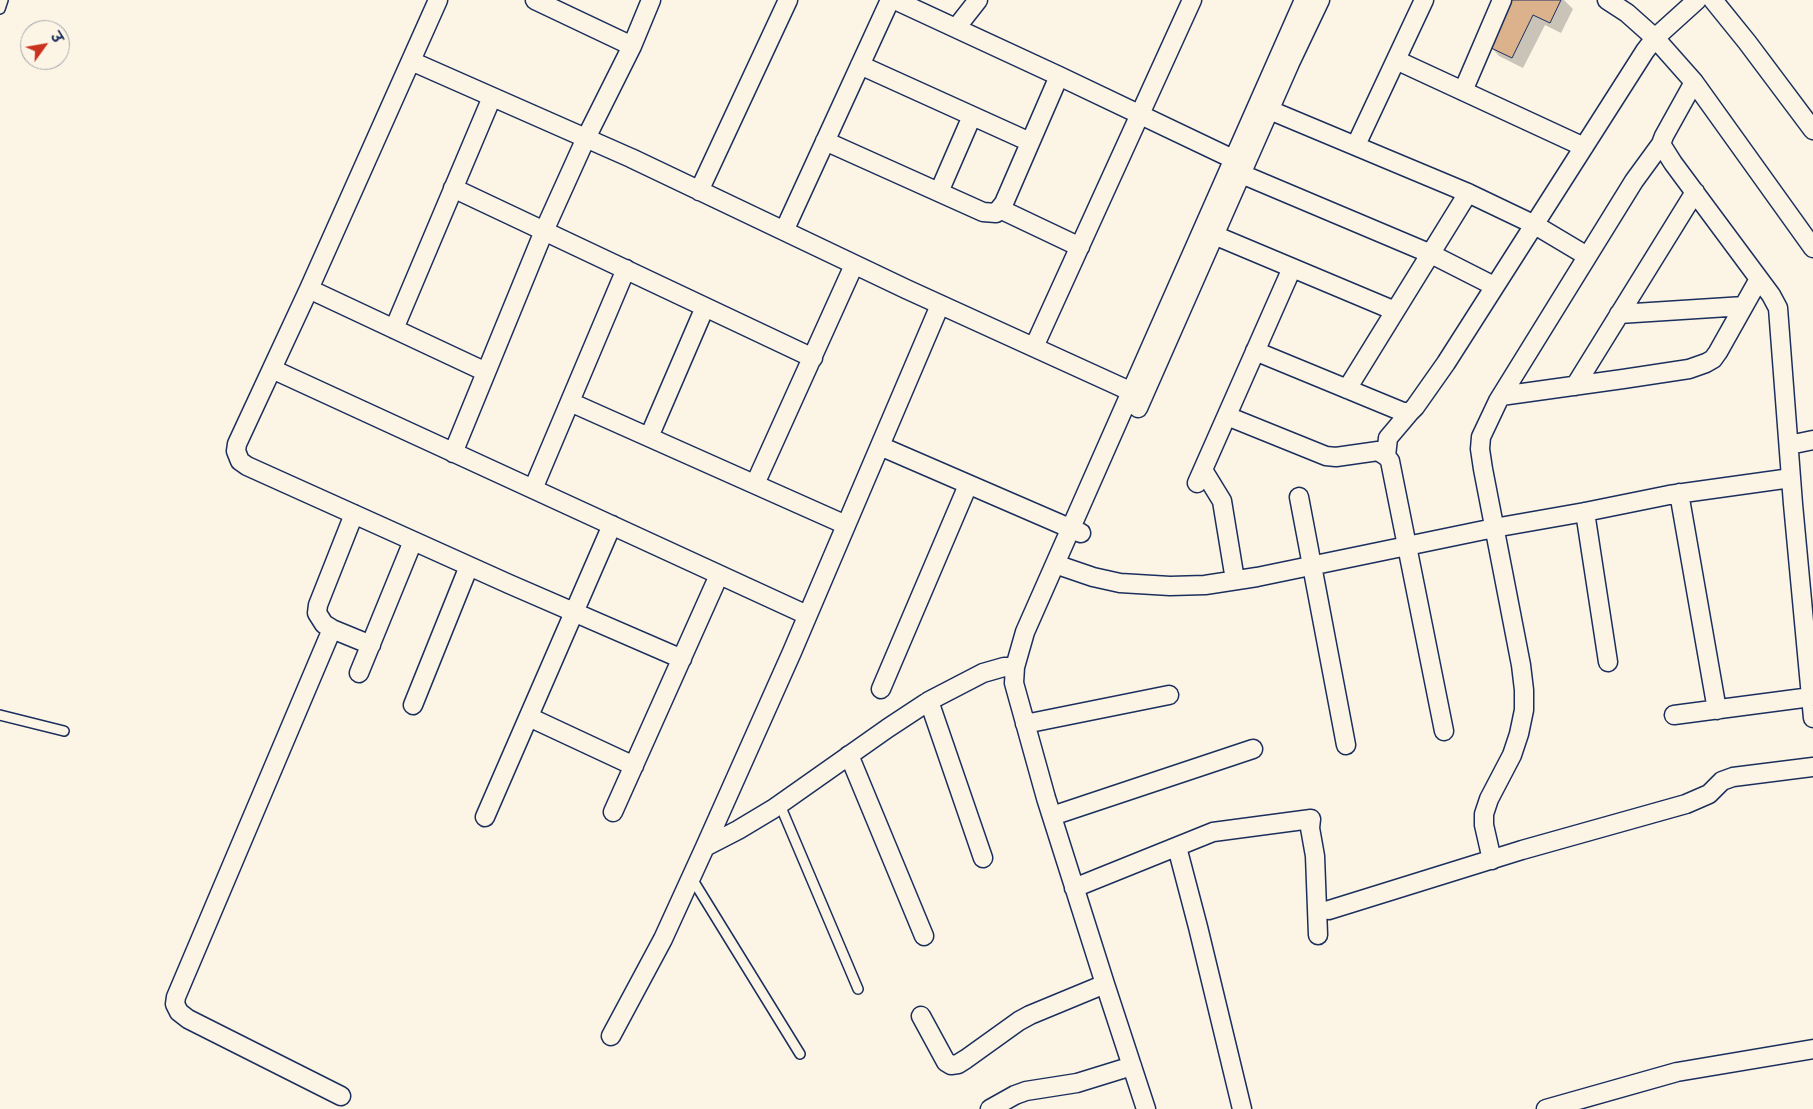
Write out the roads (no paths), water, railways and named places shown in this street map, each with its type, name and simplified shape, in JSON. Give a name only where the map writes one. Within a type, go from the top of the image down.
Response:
[{"type":"street","points":[[438,0],[309,289],[237,444],[236,451],[240,461],[247,466],[682,659]]},
{"type":"street","points":[[535,0],[563,6],[632,46]]},
{"type":"street","points":[[452,453],[544,231],[586,138],[632,46],[651,0]]},
{"type":"street","points":[[699,191],[788,0]]},
{"type":"street","points":[[784,231],[890,0]]},
{"type":"street","points":[[895,0],[1139,114],[1235,167],[1431,254],[1494,286]]},
{"type":"street","points":[[956,28],[978,0]]},
{"type":"street","points":[[1034,347],[1192,0]]},
{"type":"street","points":[[1263,108],[1304,0]]},
{"type":"street","points":[[1146,1109],[1104,984],[1052,816],[1014,684],[1015,667],[1022,641],[1076,531],[1235,167],[1263,108],[1320,0]]},
{"type":"street","points":[[1356,145],[1424,0]]},
{"type":"street","points":[[1463,91],[1502,0]]},
{"type":"street","points":[[1607,0],[1627,13],[1655,38],[1694,82],[1810,239]]},
{"type":"street","points":[[1386,456],[1388,438],[1428,390],[1535,225],[1633,68],[1655,38],[1697,0]]},
{"type":"street","points":[[1712,0],[1747,42],[1813,130]]},
{"type":"street","points":[[1396,60],[1584,147]]},
{"type":"street","points":[[411,61],[586,138],[940,305],[1137,394]]},
{"type":"street","points":[[860,66],[1030,142]]},
{"type":"street","points":[[825,141],[983,212],[996,213],[1000,209],[1060,76]]},
{"type":"street","points":[[1492,860],[1484,825],[1484,814],[1489,799],[1512,755],[1520,734],[1524,710],[1524,690],[1521,665],[1480,449],[1481,437],[1501,396],[1634,181],[1661,144],[1667,129],[1694,82]]},
{"type":"street","points":[[394,329],[492,97]]},
{"type":"street","points":[[1263,108],[1356,145],[1468,194],[1535,225],[1587,256]]},
{"type":"street","points":[[938,192],[972,116]]},
{"type":"street","points":[[1661,144],[1668,158],[1772,294],[1778,308],[1791,478],[1808,613],[1812,707],[1717,710],[1674,715]]},
{"type":"street","points":[[1137,394],[1214,235],[1235,167]]},
{"type":"street","points":[[454,188],[813,358]]},
{"type":"street","points":[[1575,386],[1694,192]]},
{"type":"street","points":[[1346,389],[1468,194]]},
{"type":"street","points":[[1000,209],[1080,247]]},
{"type":"street","points":[[1214,235],[1395,311]]},
{"type":"street","points":[[755,484],[854,265]]},
{"type":"street","points":[[1235,580],[1222,500],[1200,476],[1292,268]]},
{"type":"street","points":[[533,489],[626,269]]},
{"type":"street","points":[[1501,396],[1689,369],[1706,363],[1713,359],[1718,352],[1759,278]]},
{"type":"street","points":[[309,289],[486,372]]},
{"type":"street","points":[[611,1036],[660,946],[705,847],[807,616],[940,305]]},
{"type":"street","points":[[1620,314],[1744,306]]},
{"type":"street","points":[[648,437],[705,307]]},
{"type":"street","points":[[1256,351],[1403,412],[1410,412]]},
{"type":"street","points":[[272,369],[807,616]]},
{"type":"street","points":[[570,402],[846,525]]},
{"type":"street","points":[[1226,416],[1326,456],[1336,457],[1378,451],[1390,461],[1444,731]]},
{"type":"street","points":[[1789,445],[1813,440]]},
{"type":"street","points":[[880,446],[1076,531]]},
{"type":"street","points":[[1060,566],[1106,580],[1133,584],[1205,585],[1312,566],[1494,528],[1678,493],[1791,478]]},
{"type":"street","points":[[881,689],[968,485]]},
{"type":"street","points":[[1678,493],[1717,710]]},
{"type":"street","points":[[1299,497],[1346,745]]},
{"type":"street","points":[[1585,512],[1608,662]]},
{"type":"street","points":[[354,514],[318,605],[317,613],[320,619],[332,629],[371,645]]},
{"type":"street","points":[[485,817],[612,525]]},
{"type":"street","points":[[359,673],[413,541]]},
{"type":"street","points":[[413,705],[469,566]]},
{"type":"street","points":[[1016,690],[1060,566]]},
{"type":"street","points":[[613,812],[719,575]]},
{"type":"street","points":[[332,629],[174,1004],[179,1012],[188,1019],[340,1096]]},
{"type":"street","points":[[705,847],[757,820],[929,701],[983,673],[1004,667],[1015,667]]},
{"type":"street","points":[[1025,724],[1169,695]]},
{"type":"street","points":[[929,701],[983,858]]},
{"type":"street","points":[[529,717],[634,766]]},
{"type":"street","points":[[1052,816],[1253,749]]},
{"type":"street","points":[[849,755],[924,936]]},
{"type":"street","points":[[1329,910],[1492,860],[1686,804],[1709,794],[1722,781],[1733,777],[1813,767]]},
{"type":"street","points":[[1074,888],[1214,832],[1311,819],[1310,828],[1315,856],[1318,935]]},
{"type":"street","points":[[1177,846],[1242,1109]]},
{"type":"street","points":[[921,1016],[946,1062],[951,1065],[958,1064],[1019,1021],[1104,984]]},
{"type":"street","points":[[1546,1109],[1677,1072],[1813,1049]]},
{"type":"street","points":[[990,1109],[1026,1091],[1076,1083],[1132,1066]]},
{"type":"lane","points":[[0,9],[3,0]]},
{"type":"lane","points":[[0,714],[64,731]]},
{"type":"lane","points":[[780,805],[858,989]]},
{"type":"lane","points":[[691,876],[800,1054]]}]
